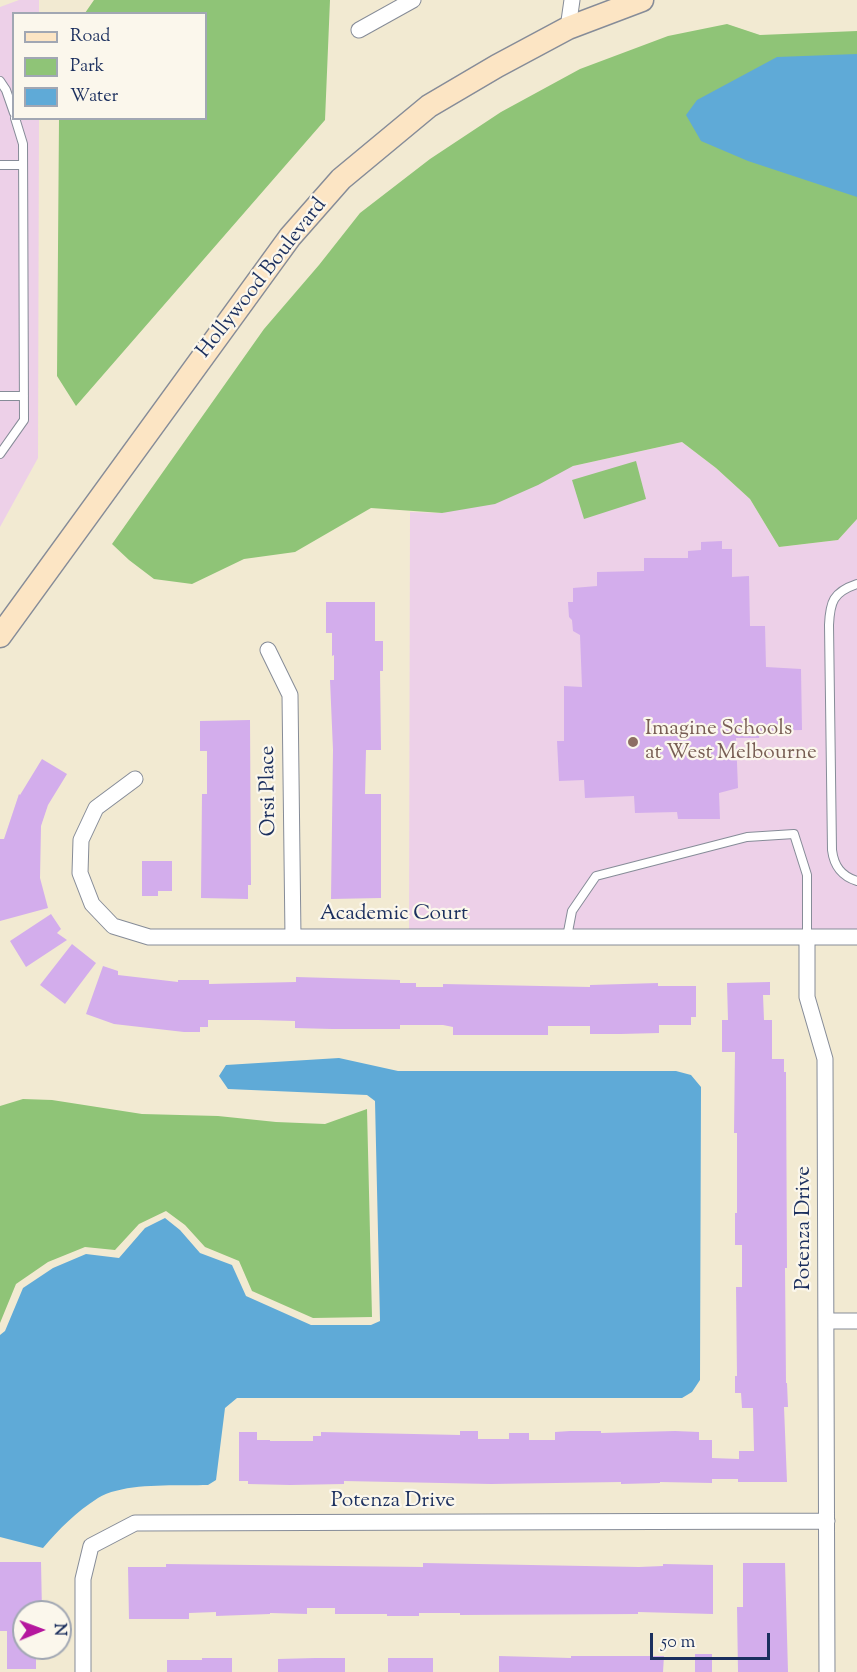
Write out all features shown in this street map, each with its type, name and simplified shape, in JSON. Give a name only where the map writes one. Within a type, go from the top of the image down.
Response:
[{"type":"street","points":[[359,30],[413,0]]},
{"type":"street","points":[[568,28],[572,0]]},
{"type":"street","name":"Hollywood Boulevard","points":[[0,636],[290,237],[341,179],[429,106],[568,28],[642,0]]},
{"type":"street","name":"Orsi Place","points":[[268,650],[290,695],[293,937]]},
{"type":"street","name":"Academic Court","points":[[135,779],[96,808],[81,840],[80,873],[92,904],[114,926],[149,937],[857,937]]},
{"type":"street","name":"Potenza Drive","points":[[807,937],[807,997],[825,1059],[827,1672]]},
{"type":"street","points":[[826,1321],[857,1321]]},
{"type":"street","name":"Potenza Drive","points":[[83,1672],[83,1579],[91,1546],[135,1523],[827,1521]]},
{"type":"lane","points":[[0,81],[12,107]]},
{"type":"lane","points":[[0,454],[24,420],[23,144],[16,120]]},
{"type":"lane","points":[[0,165],[23,165]]},
{"type":"lane","points":[[0,396],[24,396]]},
{"type":"lane","points":[[857,584],[840,592],[832,600],[829,625],[832,850],[837,867],[847,877],[857,881]]},
{"type":"lane","points":[[567,936],[572,910],[596,876],[747,837],[795,834],[807,875],[807,937]]},
{"type":"shaded area","points":[[19,0],[39,0],[39,12],[12,12],[12,120],[39,120],[38,458],[0,527],[0,7]]},
{"type":"shaded area","name":"Imagine Schools at West Melbourne","points":[[682,442],[716,468],[750,499],[779,547],[838,540],[857,519],[857,938],[409,936],[410,512],[442,513],[573,466]]},
{"type":"green space","points":[[94,0],[330,0],[325,120],[76,406],[57,376],[59,120],[207,120],[207,12],[86,12]]},
{"type":"green space","points":[[727,24],[760,35],[857,31],[857,519],[838,540],[779,547],[750,499],[716,468],[682,442],[573,466],[495,504],[442,513],[371,508],[295,552],[244,559],[192,584],[154,579],[112,544],[264,329],[360,213],[430,159],[501,112],[580,69],[668,36]]},
{"type":"green space","points":[[636,461],[646,499],[584,519],[572,480]]},
{"type":"green space","points":[[23,1099],[52,1100],[142,1114],[218,1116],[325,1124],[367,1109],[372,1317],[313,1318],[252,1291],[239,1261],[205,1247],[185,1225],[166,1211],[139,1224],[115,1250],[85,1247],[48,1262],[16,1284],[0,1323],[0,1106]]},
{"type":"water","points":[[857,54],[857,197],[748,161],[701,141],[686,115],[697,100],[777,57]]},
{"type":"water","points":[[339,1058],[398,1071],[676,1071],[691,1075],[701,1087],[700,1380],[692,1392],[682,1398],[237,1398],[225,1408],[216,1480],[208,1485],[136,1487],[109,1493],[90,1503],[75,1515],[43,1548],[0,1537],[0,1335],[5,1331],[23,1288],[53,1268],[86,1254],[119,1258],[145,1228],[165,1218],[180,1230],[200,1253],[232,1265],[246,1296],[311,1325],[371,1325],[380,1321],[375,1101],[367,1095],[228,1089],[219,1076],[226,1065]]},
{"type":"building","points":[[722,541],[722,549],[732,549],[732,577],[749,576],[750,626],[765,626],[766,667],[801,669],[802,730],[759,731],[759,738],[736,738],[738,788],[719,793],[720,819],[678,819],[677,812],[635,813],[634,796],[585,798],[584,780],[559,781],[557,741],[564,741],[564,686],[582,687],[580,635],[573,631],[572,620],[569,617],[568,602],[573,602],[573,588],[597,586],[597,572],[644,571],[644,558],[688,558],[688,551],[701,550],[701,542]]},
{"type":"building","points":[[326,602],[375,602],[375,641],[383,641],[383,671],[380,671],[381,750],[366,750],[365,794],[381,794],[381,898],[331,899],[333,750],[330,680],[334,680],[334,655],[332,656],[332,633],[326,633]]},
{"type":"building","points":[[250,720],[251,885],[248,885],[248,899],[201,898],[202,794],[207,794],[207,751],[200,751],[200,721]]},
{"type":"building","points":[[42,759],[67,774],[48,805],[41,826],[40,878],[48,908],[0,921],[0,839],[4,839],[19,794]]},
{"type":"building","points":[[142,861],[172,861],[172,891],[158,891],[158,896],[142,896]]},
{"type":"building","points":[[51,914],[61,929],[57,933],[67,940],[26,967],[10,941]]},
{"type":"building","points":[[72,944],[96,963],[65,1004],[40,985]]},
{"type":"building","points":[[103,966],[118,971],[118,975],[178,982],[178,980],[209,980],[209,984],[296,982],[296,977],[400,980],[400,983],[416,983],[416,987],[443,987],[443,984],[590,987],[590,985],[658,983],[658,986],[696,986],[696,1017],[691,1017],[691,1025],[659,1025],[659,1033],[590,1034],[590,1026],[548,1026],[548,1035],[453,1035],[453,1027],[443,1025],[400,1025],[400,1029],[295,1028],[295,1021],[258,1020],[208,1020],[208,1027],[200,1027],[200,1032],[184,1032],[114,1024],[86,1014]]},
{"type":"building","points":[[770,982],[770,995],[763,995],[764,1020],[772,1020],[772,1059],[784,1059],[784,1072],[786,1072],[787,1268],[785,1268],[788,1407],[784,1407],[787,1482],[738,1482],[738,1479],[712,1479],[712,1483],[621,1484],[621,1482],[491,1484],[344,1481],[344,1484],[290,1485],[248,1484],[248,1481],[239,1481],[239,1432],[257,1432],[257,1440],[313,1441],[313,1436],[321,1436],[321,1432],[460,1435],[460,1431],[478,1431],[478,1439],[509,1439],[509,1433],[529,1433],[529,1440],[555,1440],[555,1432],[675,1431],[699,1432],[699,1440],[712,1440],[712,1458],[739,1459],[739,1451],[754,1451],[753,1408],[742,1408],[741,1393],[735,1393],[735,1376],[737,1376],[736,1287],[742,1287],[742,1245],[735,1245],[737,1133],[734,1133],[735,1052],[722,1052],[722,1020],[728,1020],[727,983]]},
{"type":"building","points":[[0,1562],[41,1562],[42,1600],[12,1600],[12,1660],[36,1660],[36,1669],[7,1669],[7,1631],[0,1631]]},
{"type":"building","points":[[423,1563],[639,1567],[663,1566],[663,1564],[713,1565],[713,1614],[638,1612],[638,1614],[460,1615],[460,1613],[419,1613],[419,1616],[387,1616],[387,1614],[335,1614],[335,1608],[307,1608],[307,1614],[270,1613],[216,1616],[216,1612],[189,1613],[189,1619],[129,1619],[128,1567],[166,1567],[166,1564],[423,1567]]},
{"type":"building","points":[[743,1563],[785,1563],[788,1672],[738,1672],[737,1607],[743,1607]]},
{"type":"building","points":[[695,1654],[712,1654],[712,1672],[695,1672]]},
{"type":"building","points":[[499,1656],[571,1658],[571,1656],[664,1656],[663,1672],[499,1672]]},
{"type":"building","points":[[202,1658],[232,1658],[232,1672],[167,1672],[167,1660],[202,1660]]},
{"type":"building","points":[[345,1658],[345,1672],[278,1672],[278,1659]]},
{"type":"building","points":[[388,1658],[433,1658],[433,1672],[388,1672]]},
{"type":"place","name":"Imagine Schools at West Melbourne","points":[[633,742]]}]
